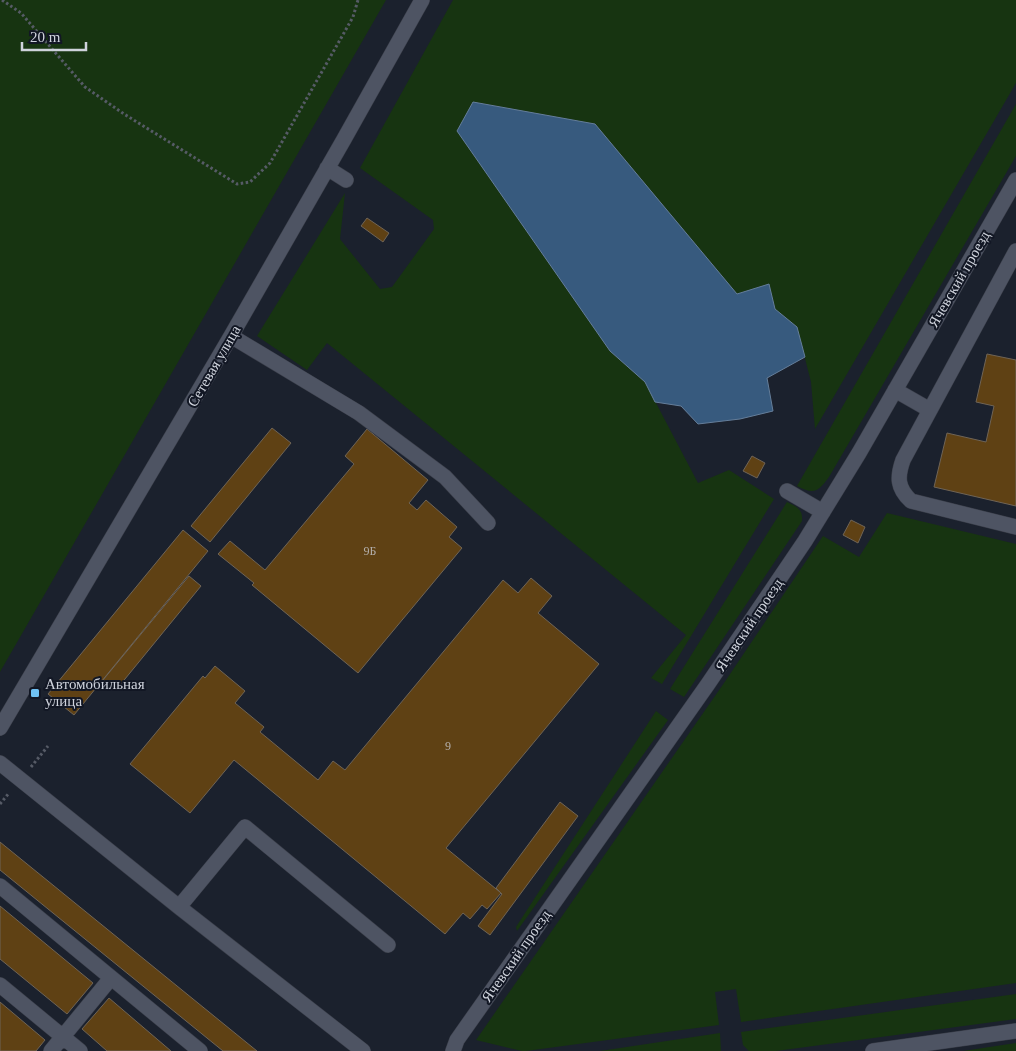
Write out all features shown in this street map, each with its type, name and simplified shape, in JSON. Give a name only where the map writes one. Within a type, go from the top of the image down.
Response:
[{"type":"street","name":"Сетевая улица","points":[[0,728],[232,336],[422,0]]},
{"type":"street","points":[[328,168],[346,180]]},
{"type":"street","name":"Ячевский проезд","points":[[453,1051],[463,1032],[805,542],[1016,180]]},
{"type":"street","points":[[1016,251],[903,460],[898,474],[902,493],[911,501],[1016,527]]},
{"type":"street","points":[[232,336],[359,413],[445,477],[488,523]]},
{"type":"street","points":[[895,390],[930,410]]},
{"type":"street","points":[[787,491],[823,512]]},
{"type":"street","points":[[0,764],[363,1051]]},
{"type":"street","points":[[179,907],[245,827],[388,946]]},
{"type":"street","points":[[0,886],[200,1051]]},
{"type":"street","points":[[51,1051],[111,978]]},
{"type":"street","points":[[0,985],[80,1051]]},
{"type":"street","points":[[873,1051],[941,1047],[1016,1031]]},
{"type":"path","points":[[2,0],[22,13],[84,87],[237,184],[250,182],[270,163],[353,17],[358,0]]},
{"type":"green space","points":[[0,0],[386,0],[0,672]]},
{"type":"green space","points":[[453,0],[1016,0],[1016,83],[815,429],[811,382],[797,327],[775,309],[769,284],[737,294],[595,124],[474,102],[457,131],[610,351],[645,382],[698,483],[729,470],[774,499],[662,684],[651,678],[686,635],[327,343],[307,370],[257,336],[345,193],[340,239],[380,289],[392,287],[434,229],[433,220],[360,168]]},
{"type":"green space","points":[[1016,104],[1016,156],[829,477],[815,491],[797,486]]},
{"type":"green space","points":[[787,502],[800,511],[802,521],[684,697],[670,689]]},
{"type":"green space","points":[[887,513],[1016,544],[1016,983],[741,1022],[736,989],[715,992],[719,1025],[526,1051],[476,1040],[724,683],[823,536],[859,557]]},
{"type":"green space","points":[[656,711],[668,720],[517,931],[516,927]]},
{"type":"green space","points":[[1016,994],[1016,1019],[776,1051],[749,1051],[743,1045],[741,1032]]},
{"type":"green space","points":[[720,1033],[721,1051],[600,1051]]},
{"type":"green space","points":[[1016,1043],[1016,1051],[963,1051]]},
{"type":"water","points":[[473,102],[595,124],[737,294],[769,284],[775,309],[797,327],[805,357],[767,378],[773,411],[740,419],[698,424],[681,406],[655,402],[645,382],[610,351],[457,131]]},
{"type":"building","points":[[367,218],[389,233],[383,242],[361,226]]},
{"type":"building","points":[[987,354],[1016,360],[1016,506],[934,487],[947,433],[986,442],[994,406],[976,402]]},
{"type":"building","points":[[272,428],[291,443],[210,542],[191,526]]},
{"type":"building","points":[[367,429],[428,480],[409,503],[417,510],[426,500],[457,527],[449,537],[462,548],[358,673],[252,585],[254,583],[218,554],[230,541],[265,570],[354,464],[345,456]]},
{"type":"building","points":[[752,456],[765,463],[757,478],[743,471]]},
{"type":"building","points":[[851,520],[865,527],[858,543],[843,535]]},
{"type":"building","points":[[183,530],[208,551],[74,715],[48,694]]},
{"type":"building","points":[[189,576],[201,586],[116,690],[103,680]]},
{"type":"building","points":[[531,578],[552,596],[538,613],[599,664],[446,848],[501,893],[487,909],[482,905],[470,919],[463,913],[445,934],[234,760],[190,813],[130,764],[203,676],[205,678],[215,666],[245,691],[235,703],[264,727],[260,732],[318,780],[333,761],[345,770],[503,580],[518,593]]},
{"type":"building","points":[[560,802],[578,816],[490,935],[478,926],[502,894],[496,888]]},
{"type":"building","points":[[0,842],[257,1051],[223,1051],[0,870]]},
{"type":"building","points":[[0,906],[93,983],[67,1014],[0,959]]},
{"type":"building","points":[[109,998],[171,1051],[107,1051],[82,1029]]},
{"type":"building","points":[[0,1002],[45,1040],[36,1051],[0,1051]]},
{"type":"place","name":"Автомобильная улица","points":[[35,693]]}]
